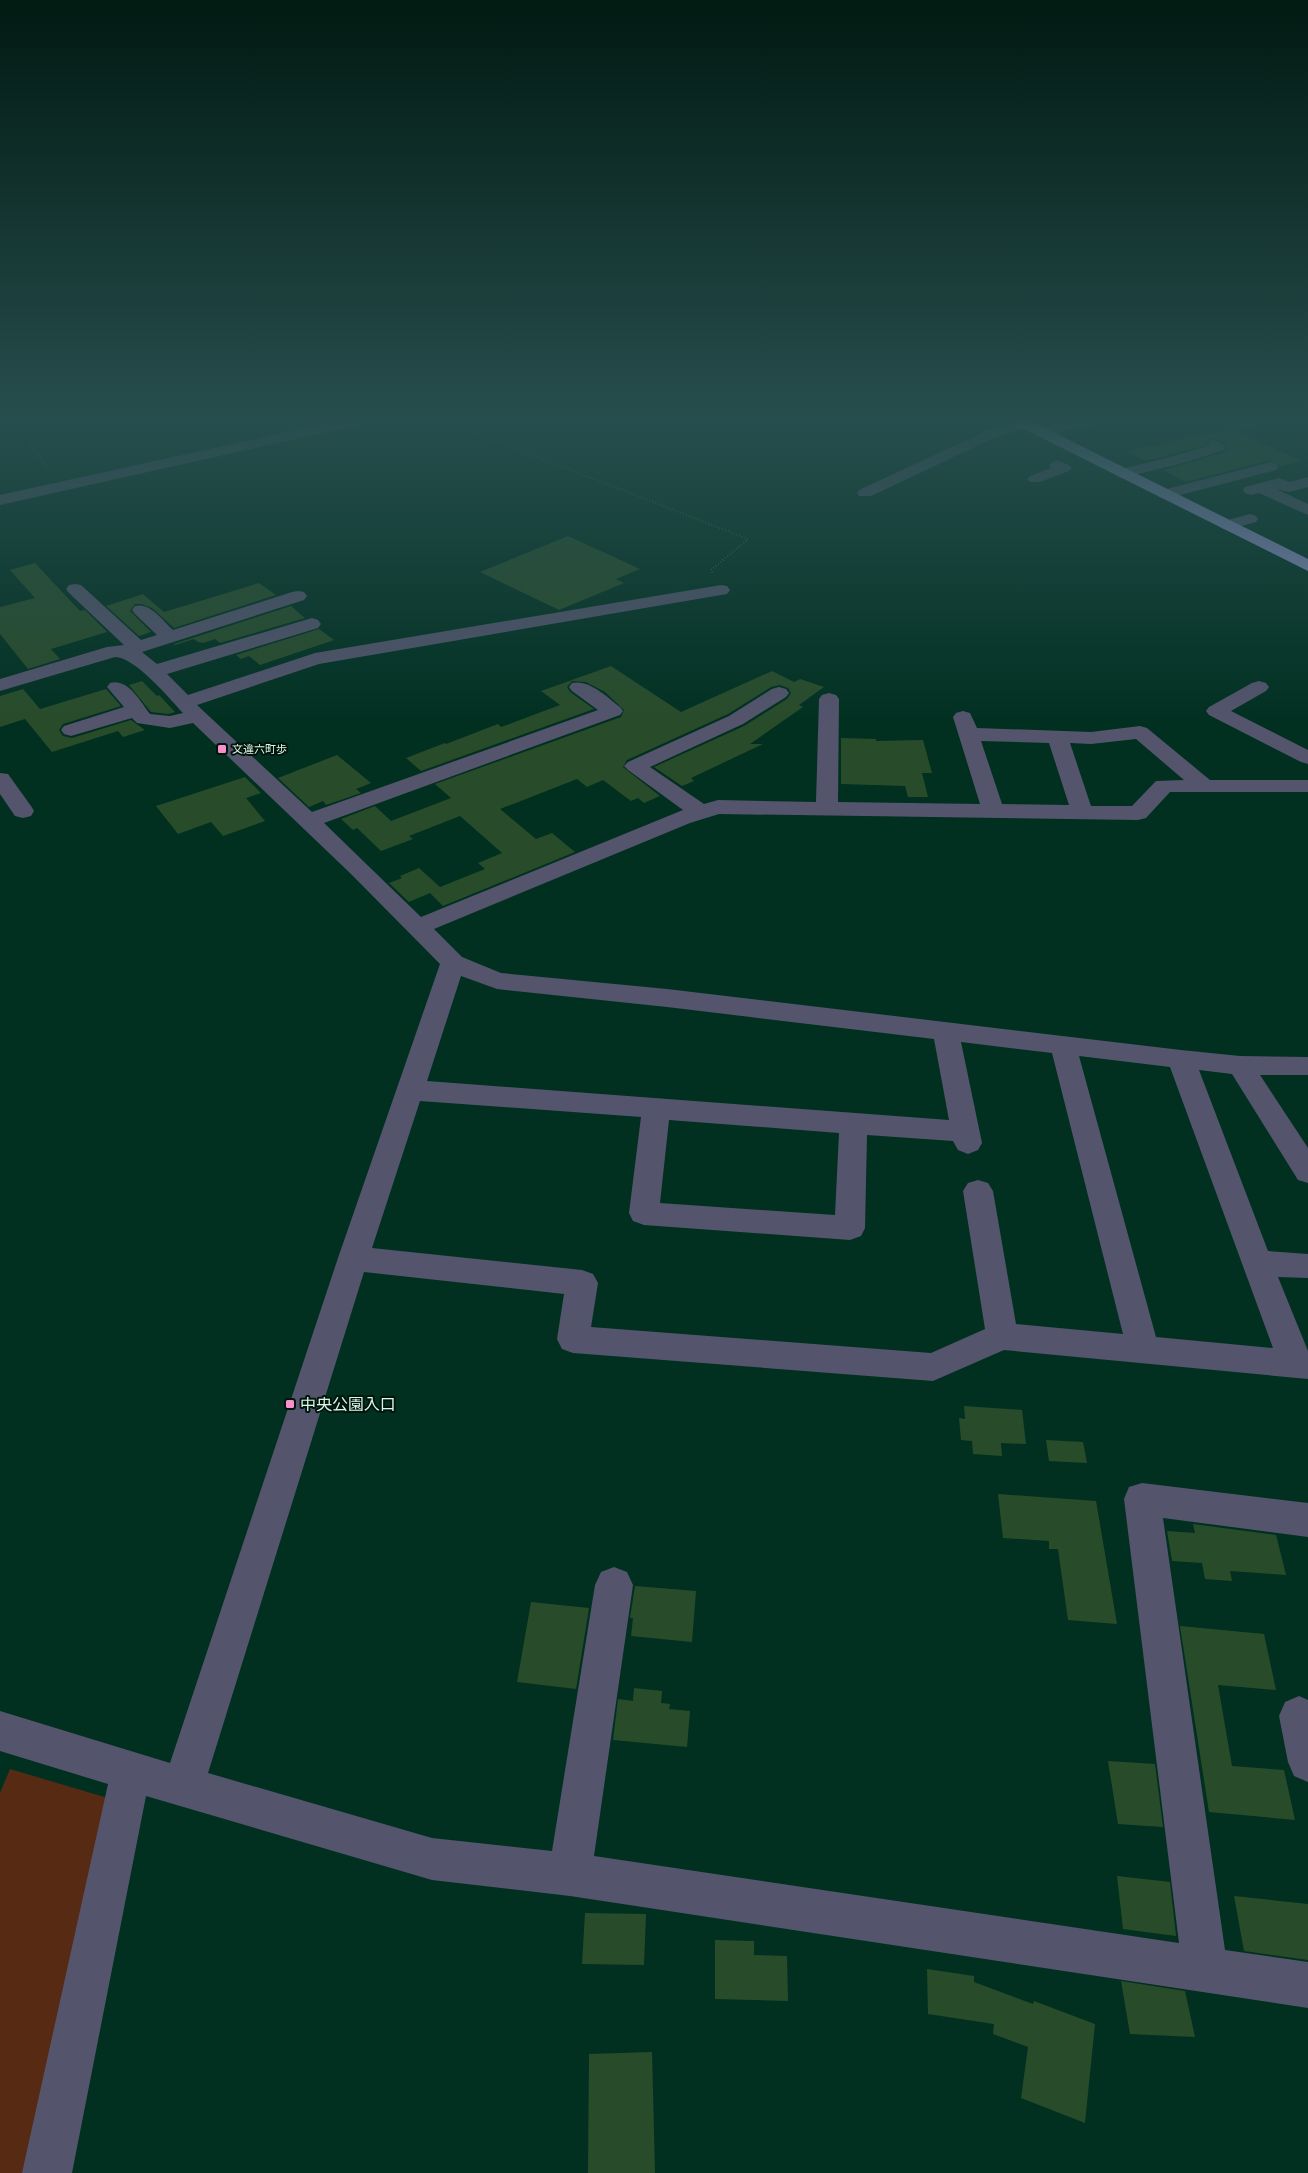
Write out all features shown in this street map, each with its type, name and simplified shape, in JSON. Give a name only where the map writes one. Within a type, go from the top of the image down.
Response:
[{"type":"highway","points":[[1218,520],[1308,566]]},
{"type":"street","points":[[1227,525],[1245,520]]},
{"type":"street","points":[[75,589],[132,649],[132,654],[310,820],[453,963],[497,981],[667,998],[1181,1059],[1240,1064],[1308,1066]]},
{"type":"street","points":[[117,687],[144,719],[170,722],[190,709],[315,659],[721,590]]},
{"type":"street","points":[[0,685],[114,651],[132,649],[298,596]]},
{"type":"street","points":[[141,610],[170,637]]},
{"type":"street","points":[[152,672],[312,624]]},
{"type":"street","points":[[310,820],[613,711],[578,687]]},
{"type":"street","points":[[1259,687],[1216,711],[1308,758]]},
{"type":"street","points":[[700,812],[635,766],[736,720],[779,693]]},
{"type":"street","points":[[827,808],[829,700]]},
{"type":"street","points":[[71,730],[136,710]]},
{"type":"street","points":[[993,811],[966,726],[1057,737],[1091,738],[1140,732],[1205,786]]},
{"type":"street","points":[[1057,737],[1083,813]]},
{"type":"street","points":[[0,779],[23,811]]},
{"type":"street","points":[[418,927],[682,818],[718,807],[1138,813],[1164,786],[1308,786]]},
{"type":"street","points":[[183,1787],[353,1258],[453,963]]},
{"type":"street","points":[[410,1090],[852,1123],[966,1137],[946,1032]]},
{"type":"street","points":[[1063,1045],[1142,1349]]},
{"type":"street","points":[[353,1258],[582,1283],[573,1340],[933,1367],[1002,1336],[1302,1364],[1257,1263],[1181,1059]]},
{"type":"street","points":[[1240,1064],[1308,1172]]},
{"type":"street","points":[[656,1109],[644,1213],[850,1228],[852,1123]]},
{"type":"street","points":[[978,1192],[1002,1336]]},
{"type":"street","points":[[1257,1263],[1308,1266]]},
{"type":"street","points":[[1205,1968],[1142,1499],[1308,1520]]},
{"type":"street","points":[[570,1874],[614,1584]]},
{"type":"street","points":[[1299,1716],[1308,1762]]},
{"type":"street","points":[[0,1731],[183,1787],[432,1859],[570,1874],[1308,1985]]},
{"type":"street","points":[[47,2173],[130,1771]]},
{"type":"path","points":[[700,520],[748,539],[711,570],[721,590]]},
{"type":"shaded area","points":[[10,1769],[108,1798],[28,2173],[0,2173],[0,1793]]},
{"type":"building","points":[[568,536],[640,569],[616,579],[624,583],[559,610],[480,572]]},
{"type":"building","points":[[35,563],[80,611],[85,610],[107,632],[51,649],[60,659],[28,669],[0,634],[0,607],[35,598],[10,570]]},
{"type":"building","points":[[259,583],[276,595],[174,628],[152,608],[135,604],[130,611],[151,632],[139,636],[106,606],[143,594],[164,612]]},
{"type":"building","points":[[291,606],[305,618],[220,643],[215,639],[203,643],[194,639],[174,644]]},
{"type":"building","points":[[319,629],[334,640],[260,665],[249,656],[241,659],[236,655]]},
{"type":"building","points":[[611,666],[681,712],[772,671],[794,682],[800,679],[824,687],[799,705],[803,707],[750,744],[763,744],[691,778],[694,781],[682,786],[654,767],[744,726],[787,699],[791,693],[788,688],[780,685],[771,687],[728,714],[627,760],[623,767],[660,796],[644,803],[638,798],[631,801],[603,780],[587,787],[577,779],[500,809],[536,839],[552,833],[575,852],[443,906],[430,893],[409,902],[389,883],[419,868],[440,887],[485,869],[478,863],[502,853],[460,816],[409,836],[413,839],[381,851],[357,828],[353,830],[341,819],[375,806],[391,821],[451,798],[435,784],[621,717],[624,710],[605,692],[586,682],[572,681],[567,687],[570,692],[594,709],[421,771],[406,758],[498,724],[501,727],[560,705],[541,691]]},
{"type":"building","points":[[142,681],[175,712],[168,714],[151,712],[129,685]]},
{"type":"building","points":[[23,689],[40,709],[106,689],[121,706],[63,724],[59,730],[63,736],[72,738],[131,720],[145,730],[123,737],[118,731],[52,752],[25,719],[0,727],[0,696]]},
{"type":"building","points":[[841,738],[876,739],[876,741],[923,740],[932,773],[922,773],[928,797],[908,797],[905,786],[841,784]]},
{"type":"building","points":[[337,755],[371,783],[356,789],[361,793],[326,805],[323,801],[309,807],[278,778]]},
{"type":"building","points":[[245,777],[261,793],[246,798],[265,821],[223,836],[211,822],[178,834],[156,806]]},
{"type":"building","points":[[964,1406],[1022,1410],[1026,1444],[1001,1443],[1002,1456],[973,1454],[972,1441],[961,1440],[959,1418],[965,1419]]},
{"type":"building","points":[[1046,1440],[1083,1442],[1087,1463],[1049,1461]]},
{"type":"building","points":[[998,1494],[1096,1501],[1117,1624],[1068,1620],[1058,1549],[1049,1549],[1049,1541],[1003,1538]]},
{"type":"building","points":[[1193,1524],[1276,1535],[1286,1575],[1230,1571],[1232,1581],[1205,1579],[1202,1563],[1172,1561],[1167,1531],[1195,1533]]},
{"type":"building","points":[[635,1586],[696,1591],[692,1642],[631,1636],[633,1618],[630,1618]]},
{"type":"building","points":[[531,1602],[589,1608],[576,1689],[517,1682]]},
{"type":"building","points":[[1180,1626],[1264,1634],[1276,1690],[1218,1685],[1232,1766],[1284,1770],[1295,1820],[1209,1812]]},
{"type":"building","points":[[634,1688],[662,1691],[661,1703],[670,1704],[669,1709],[690,1711],[687,1747],[613,1740],[618,1699],[633,1701]]},
{"type":"building","points":[[1108,1761],[1155,1764],[1163,1827],[1118,1824]]},
{"type":"building","points":[[1117,1876],[1170,1882],[1176,1936],[1123,1929]]},
{"type":"building","points":[[1234,1896],[1308,1904],[1308,1960],[1244,1951]]},
{"type":"building","points":[[585,1913],[646,1914],[644,1965],[582,1964]]},
{"type":"building","points":[[715,1940],[754,1941],[754,1955],[787,1956],[788,2001],[715,1999]]},
{"type":"building","points":[[927,1969],[974,1976],[974,1982],[1033,2004],[1034,2001],[1095,2024],[1085,2123],[1021,2098],[1028,2047],[993,2034],[994,2024],[928,2014]]},
{"type":"building","points":[[1121,1981],[1185,1991],[1195,2037],[1130,2034]]},
{"type":"building","points":[[652,2052],[655,2173],[588,2173],[589,2054]]},
{"type":"place","name":"文違六町歩","points":[[222,749]]},
{"type":"place","name":"中央公園入口","points":[[290,1404]]}]
